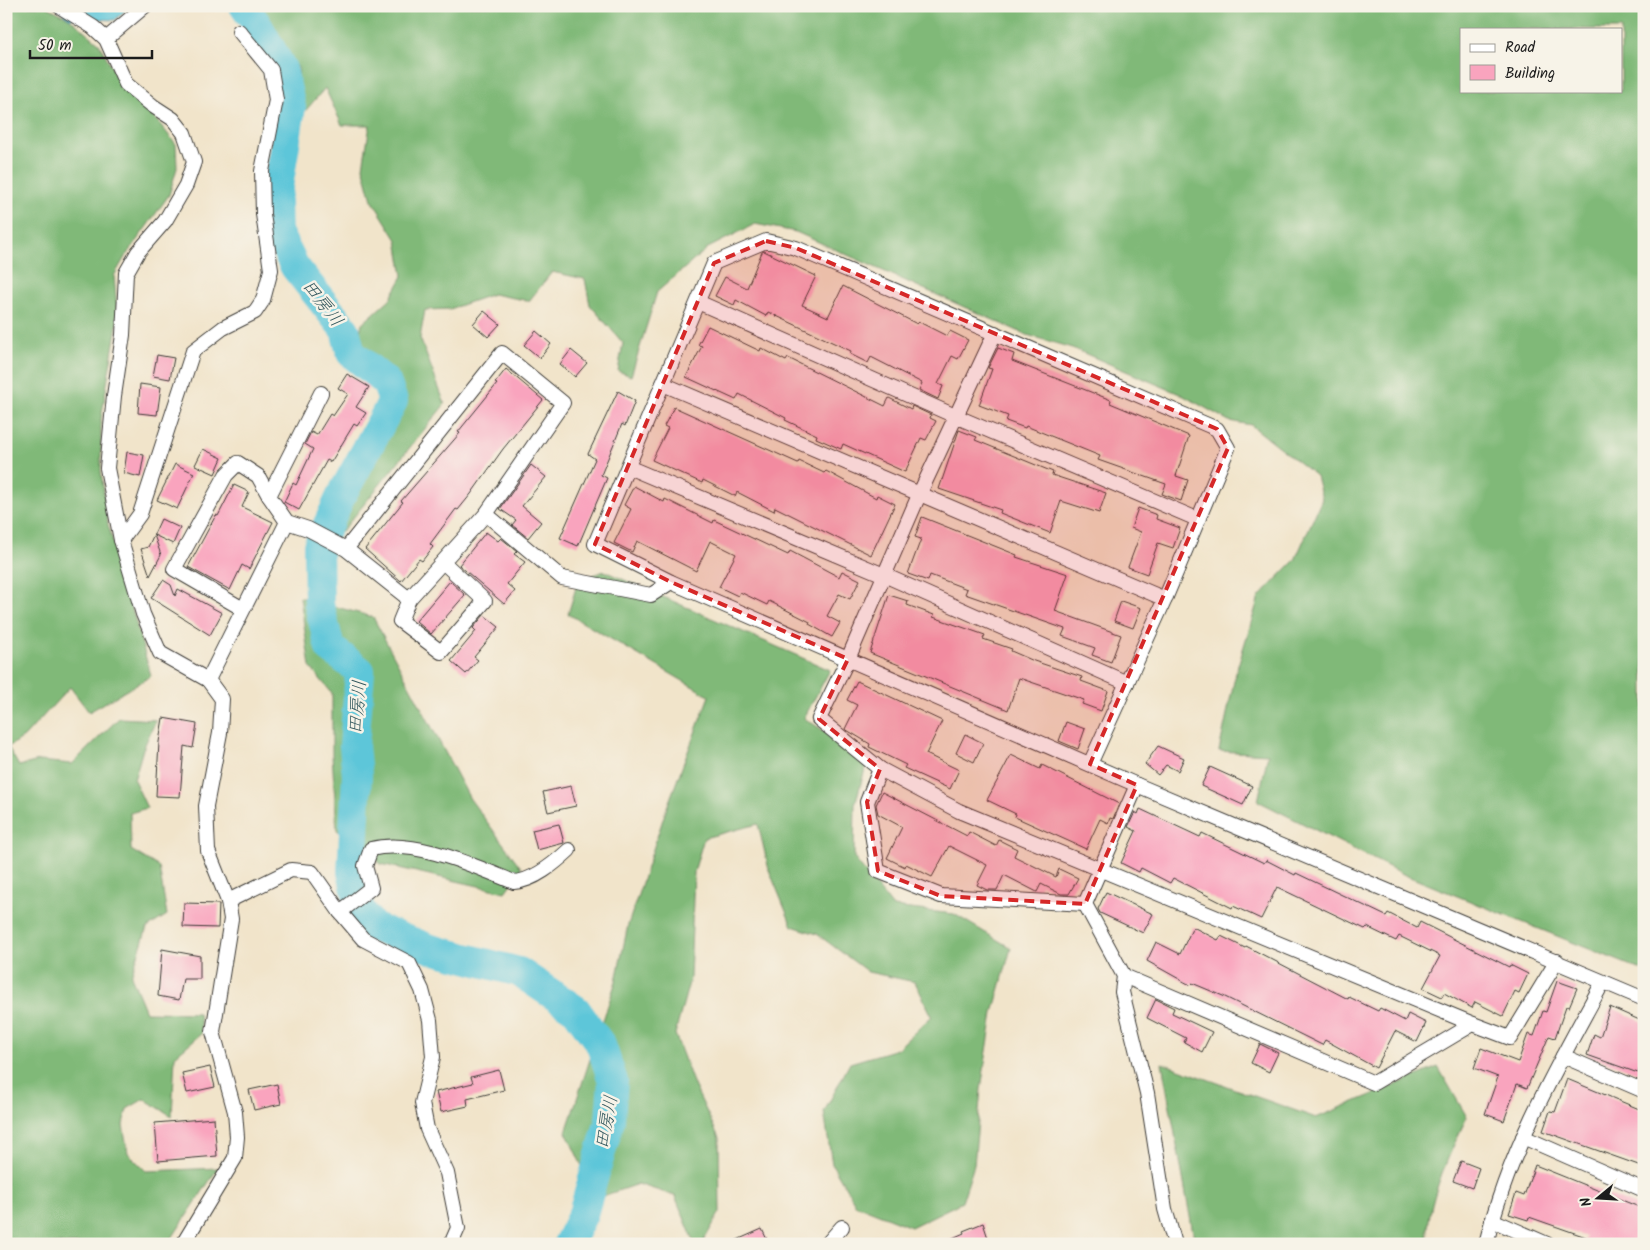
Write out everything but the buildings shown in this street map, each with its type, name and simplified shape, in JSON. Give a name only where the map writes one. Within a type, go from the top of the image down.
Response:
[{"type":"street","points":[[59,6],[93,27],[106,39],[126,84],[174,120],[184,133],[194,162],[186,185],[165,221],[138,252],[126,273],[123,334],[114,396],[107,468],[121,540],[143,614],[160,653],[208,680],[222,699],[220,733],[206,806],[208,851],[228,901],[231,919],[213,1032],[235,1112],[237,1137],[235,1158],[183,1244]]},
{"type":"street","points":[[106,39],[145,6]]},
{"type":"street","points":[[121,540],[140,514],[193,351],[223,328],[256,312],[263,300],[271,270],[263,214],[262,172],[276,100],[270,70],[239,31]]},
{"type":"street","points":[[1090,764],[1165,599],[1228,448],[1217,429],[796,248],[766,241],[714,263],[595,544],[671,582],[1137,785],[1644,999]]},
{"type":"street","points":[[698,302],[955,416],[1197,519]]},
{"type":"street","points":[[995,333],[918,494],[848,659],[819,719],[880,769],[960,811],[1472,1024],[1510,1038],[1557,961]]},
{"type":"street","points":[[341,548],[502,353],[564,403],[486,514],[409,599],[400,621],[442,652],[485,600],[443,562]]},
{"type":"street","points":[[663,384],[1165,599]]},
{"type":"street","points":[[269,496],[322,393]]},
{"type":"street","points":[[243,609],[174,569],[226,475],[238,463],[258,476],[287,522],[308,529],[341,548],[409,599]]},
{"type":"street","points":[[628,466],[884,575],[1127,684]]},
{"type":"street","points":[[486,514],[562,578],[651,595],[671,582]]},
{"type":"street","points":[[208,680],[287,522]]},
{"type":"street","points":[[880,769],[867,802],[878,871],[941,896],[1085,904]]},
{"type":"street","points":[[1085,904],[1137,785]]},
{"type":"street","points":[[343,910],[370,888],[365,866],[371,849],[385,846],[444,855],[514,882],[523,882],[557,861],[569,850]]},
{"type":"street","points":[[228,901],[291,870],[312,872],[343,910],[363,939],[409,963],[422,990],[430,1020],[433,1057],[422,1103],[427,1129],[448,1173],[458,1228],[451,1244]]},
{"type":"street","points":[[1085,904],[1124,976],[1122,992],[1147,1093],[1165,1209],[1176,1244]]},
{"type":"street","points":[[1124,976],[1374,1083],[1472,1024]]},
{"type":"street","points":[[1486,1244],[1492,1220],[1523,1137],[1563,1056],[1604,982]]},
{"type":"street","points":[[1563,1056],[1644,1091]]},
{"type":"street","points":[[1523,1137],[1644,1190]]},
{"type":"street","points":[[1492,1220],[1547,1244]]},
{"type":"street","points":[[827,1244],[842,1227]]},
{"type":"highlighted area","points":[[766,241],[796,248],[1217,429],[1228,448],[1090,764],[1137,785],[1085,904],[941,896],[878,871],[867,802],[880,769],[819,719],[848,659],[671,582],[595,544],[714,263]]},
{"type":"green space","points":[[6,6],[46,6],[69,18],[99,43],[122,87],[150,112],[176,144],[177,168],[169,195],[125,257],[114,276],[118,319],[101,419],[101,471],[108,524],[151,676],[89,712],[70,687],[24,737],[8,747],[19,766],[39,761],[72,764],[119,718],[156,720],[143,749],[134,780],[147,808],[130,813],[131,850],[159,867],[167,915],[147,928],[131,976],[146,1012],[199,1013],[202,1033],[175,1056],[172,1116],[144,1099],[127,1109],[123,1125],[128,1153],[146,1171],[218,1168],[168,1244],[6,1244]]},
{"type":"green space","points":[[256,6],[1644,6],[1644,971],[1405,875],[1258,801],[1268,754],[1219,751],[1236,672],[1259,597],[1295,560],[1322,499],[1316,476],[1251,425],[1229,421],[1182,395],[1072,348],[1027,335],[796,232],[755,224],[708,248],[657,292],[631,376],[618,371],[623,343],[590,305],[585,279],[552,272],[529,301],[493,294],[450,309],[425,310],[420,338],[445,404],[340,534],[324,511],[394,403],[397,382],[357,342],[362,324],[390,299],[403,276],[397,240],[372,200],[363,167],[370,125],[342,125],[325,88],[301,116],[298,68]]},
{"type":"green space","points":[[604,571],[830,670],[804,718],[868,759],[855,804],[854,858],[893,907],[954,914],[1011,948],[993,1013],[981,1089],[974,1165],[962,1202],[911,1227],[856,1205],[832,1164],[824,1112],[850,1063],[897,1049],[932,1016],[915,982],[868,972],[817,934],[792,926],[769,870],[758,824],[704,838],[694,872],[690,979],[675,1034],[694,1085],[719,1138],[720,1212],[702,1244],[695,1244],[675,1196],[638,1184],[597,1198],[566,1132],[616,981],[628,925],[667,807],[709,696],[568,614],[578,581]]},
{"type":"green space","points":[[300,597],[373,617],[470,799],[522,869],[505,892],[381,864],[337,830],[332,755],[332,693],[310,667]]},
{"type":"green space","points":[[1162,1063],[1316,1118],[1438,1067],[1467,1117],[1434,1196],[1428,1229],[1428,1244],[1195,1244]]},
{"type":"water","points":[[55,6],[130,6],[115,20],[69,18]]},
{"type":"waterway","name":"田房川","points":[[244,6],[258,26],[282,69],[291,107],[276,200],[277,232],[295,267],[345,330],[351,353],[386,382],[393,401],[340,498],[318,546],[319,604],[330,648],[360,671],[354,746],[357,775],[352,872],[360,909],[373,927],[431,949],[519,972],[576,1010],[601,1045],[613,1081],[610,1120],[583,1214],[568,1244]]}]
